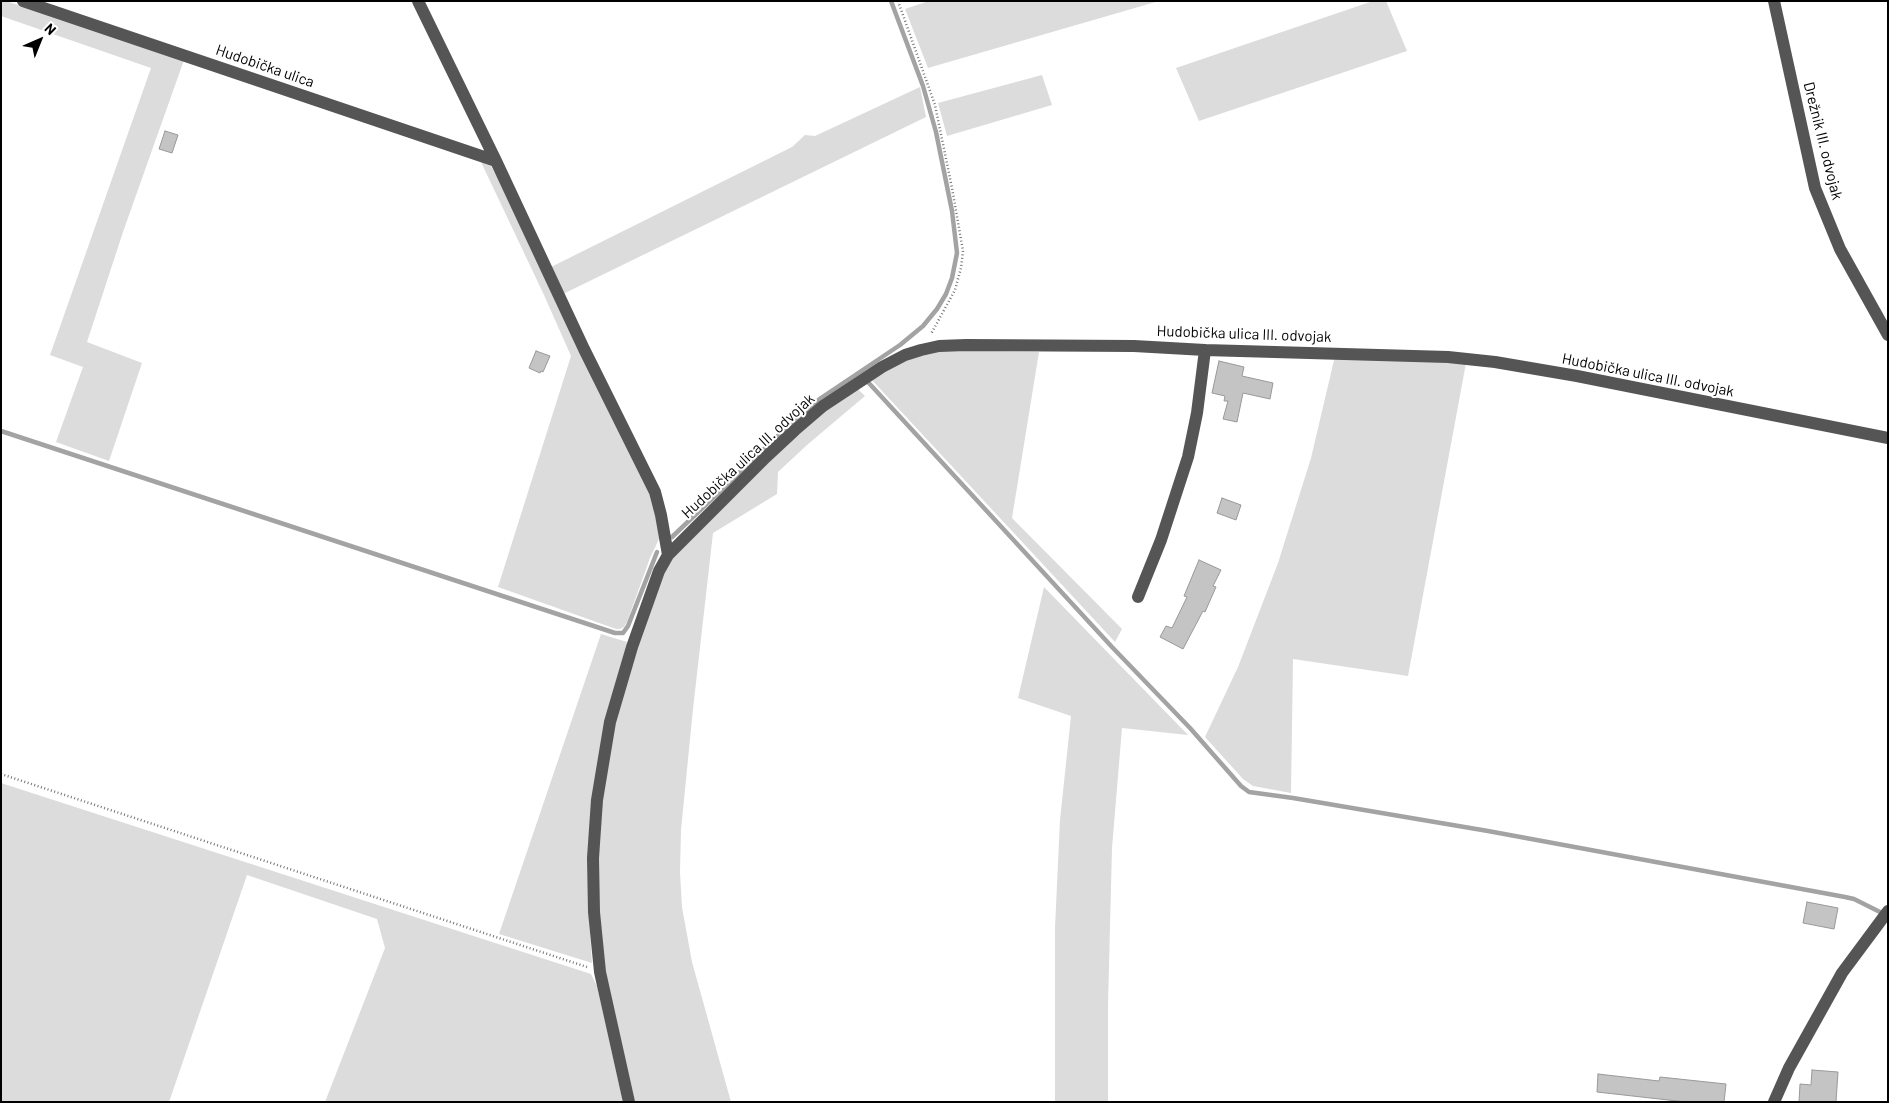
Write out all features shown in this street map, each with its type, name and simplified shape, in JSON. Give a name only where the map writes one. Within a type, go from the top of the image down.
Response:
[{"type":"street","name":"Hudobička ulica","points":[[23,1],[496,161]]},
{"type":"street","points":[[418,1],[496,161],[584,349],[655,492],[662,515],[668,555]]},
{"type":"street","name":"Drežnik III. odvojak","points":[[1774,1],[1815,188],[1840,249],[1888,335]]},
{"type":"street","name":"Hudobička ulica III. odvojak","points":[[629,1102],[600,972],[594,912],[593,858],[597,800],[610,722],[632,647],[659,571],[668,555],[766,457],[823,406],[882,367],[905,355],[921,350],[939,346],[966,345],[1134,346],[1205,350],[1414,355],[1495,362],[1577,376],[1888,438]]},
{"type":"street","points":[[1138,596],[1161,540],[1188,457],[1197,414],[1205,350]]},
{"type":"street","points":[[1774,1102],[1798,1052],[1842,973],[1888,911]]},
{"type":"path","points":[[898,1],[935,105],[963,251],[962,268],[955,290],[921,350]]},
{"type":"path","points":[[1,774],[600,972]]},
{"type":"shaded area","points":[[1,1],[6,1],[184,60],[123,232],[87,342],[142,363],[109,461],[56,442],[83,367],[50,355],[151,68],[1,16]]},
{"type":"shaded area","points":[[929,1],[1159,1],[928,68],[905,9]]},
{"type":"shaded area","points":[[1373,1],[1386,1],[1407,51],[1199,121],[1176,68]]},
{"type":"shaded area","points":[[1042,75],[1052,105],[947,136],[938,103]]},
{"type":"shaded area","points":[[920,87],[926,117],[563,294],[551,267],[792,147],[805,135],[815,136]]},
{"type":"shaded area","points":[[481,162],[491,166],[497,177],[651,495],[657,517],[659,539],[650,558],[627,622],[620,629],[498,587],[571,356]]},
{"type":"shaded area","points":[[965,350],[1039,352],[1012,518],[1122,629],[1115,642],[870,378],[901,362],[924,354]]},
{"type":"shaded area","points":[[1335,356],[1466,363],[1408,676],[1293,659],[1291,793],[1253,786],[1243,779],[1205,737],[1238,667],[1278,563],[1311,458]]},
{"type":"shaded area","points":[[856,387],[865,396],[778,472],[777,494],[713,533],[681,830],[680,872],[682,907],[692,962],[731,1102],[634,1102],[605,971],[599,911],[597,860],[601,801],[614,723],[637,647],[663,575],[672,558],[795,435]]},
{"type":"shaded area","points":[[1044,587],[1188,735],[1122,728],[1112,848],[1108,1005],[1108,1102],[1055,1102],[1055,928],[1060,820],[1071,716],[1018,698]]},
{"type":"shaded area","points":[[601,634],[627,642],[606,720],[589,916],[592,963],[499,934]]},
{"type":"shaded area","points":[[1,783],[591,974],[597,986],[623,1102],[325,1102],[385,948],[377,919],[247,875],[169,1102],[1,1102]]},
{"type":"building","points":[[165,131],[178,135],[172,153],[159,149]]},
{"type":"building","points":[[536,351],[550,356],[543,372],[541,371],[540,373],[529,368]]},
{"type":"building","points":[[1219,361],[1244,367],[1242,376],[1273,383],[1270,399],[1243,393],[1237,422],[1223,419],[1228,401],[1224,401],[1225,396],[1212,393]]},
{"type":"building","points":[[1222,498],[1241,505],[1236,520],[1217,513]]},
{"type":"building","points":[[1199,560],[1221,570],[1213,586],[1216,587],[1205,612],[1203,611],[1183,649],[1160,637],[1166,626],[1172,628],[1187,597],[1184,596]]},
{"type":"building","points":[[1807,902],[1838,908],[1834,929],[1803,923]]},
{"type":"building","points":[[1812,1070],[1838,1072],[1836,1102],[1799,1102],[1800,1084],[1811,1085]]},
{"type":"building","points":[[1598,1074],[1659,1081],[1660,1077],[1726,1084],[1724,1102],[1686,1102],[1597,1092]]},
{"type":"waterway","points":[[672,537],[783,431],[821,398],[900,345],[923,326],[946,294],[952,278],[957,253],[952,211],[936,132],[923,86],[891,1]]},
{"type":"waterway","points":[[867,381],[1112,647],[1190,728],[1241,786],[1249,792],[1488,831],[1845,897],[1854,899],[1880,912]]},
{"type":"waterway","points":[[1,431],[615,633],[623,633],[628,626],[657,552]]}]
